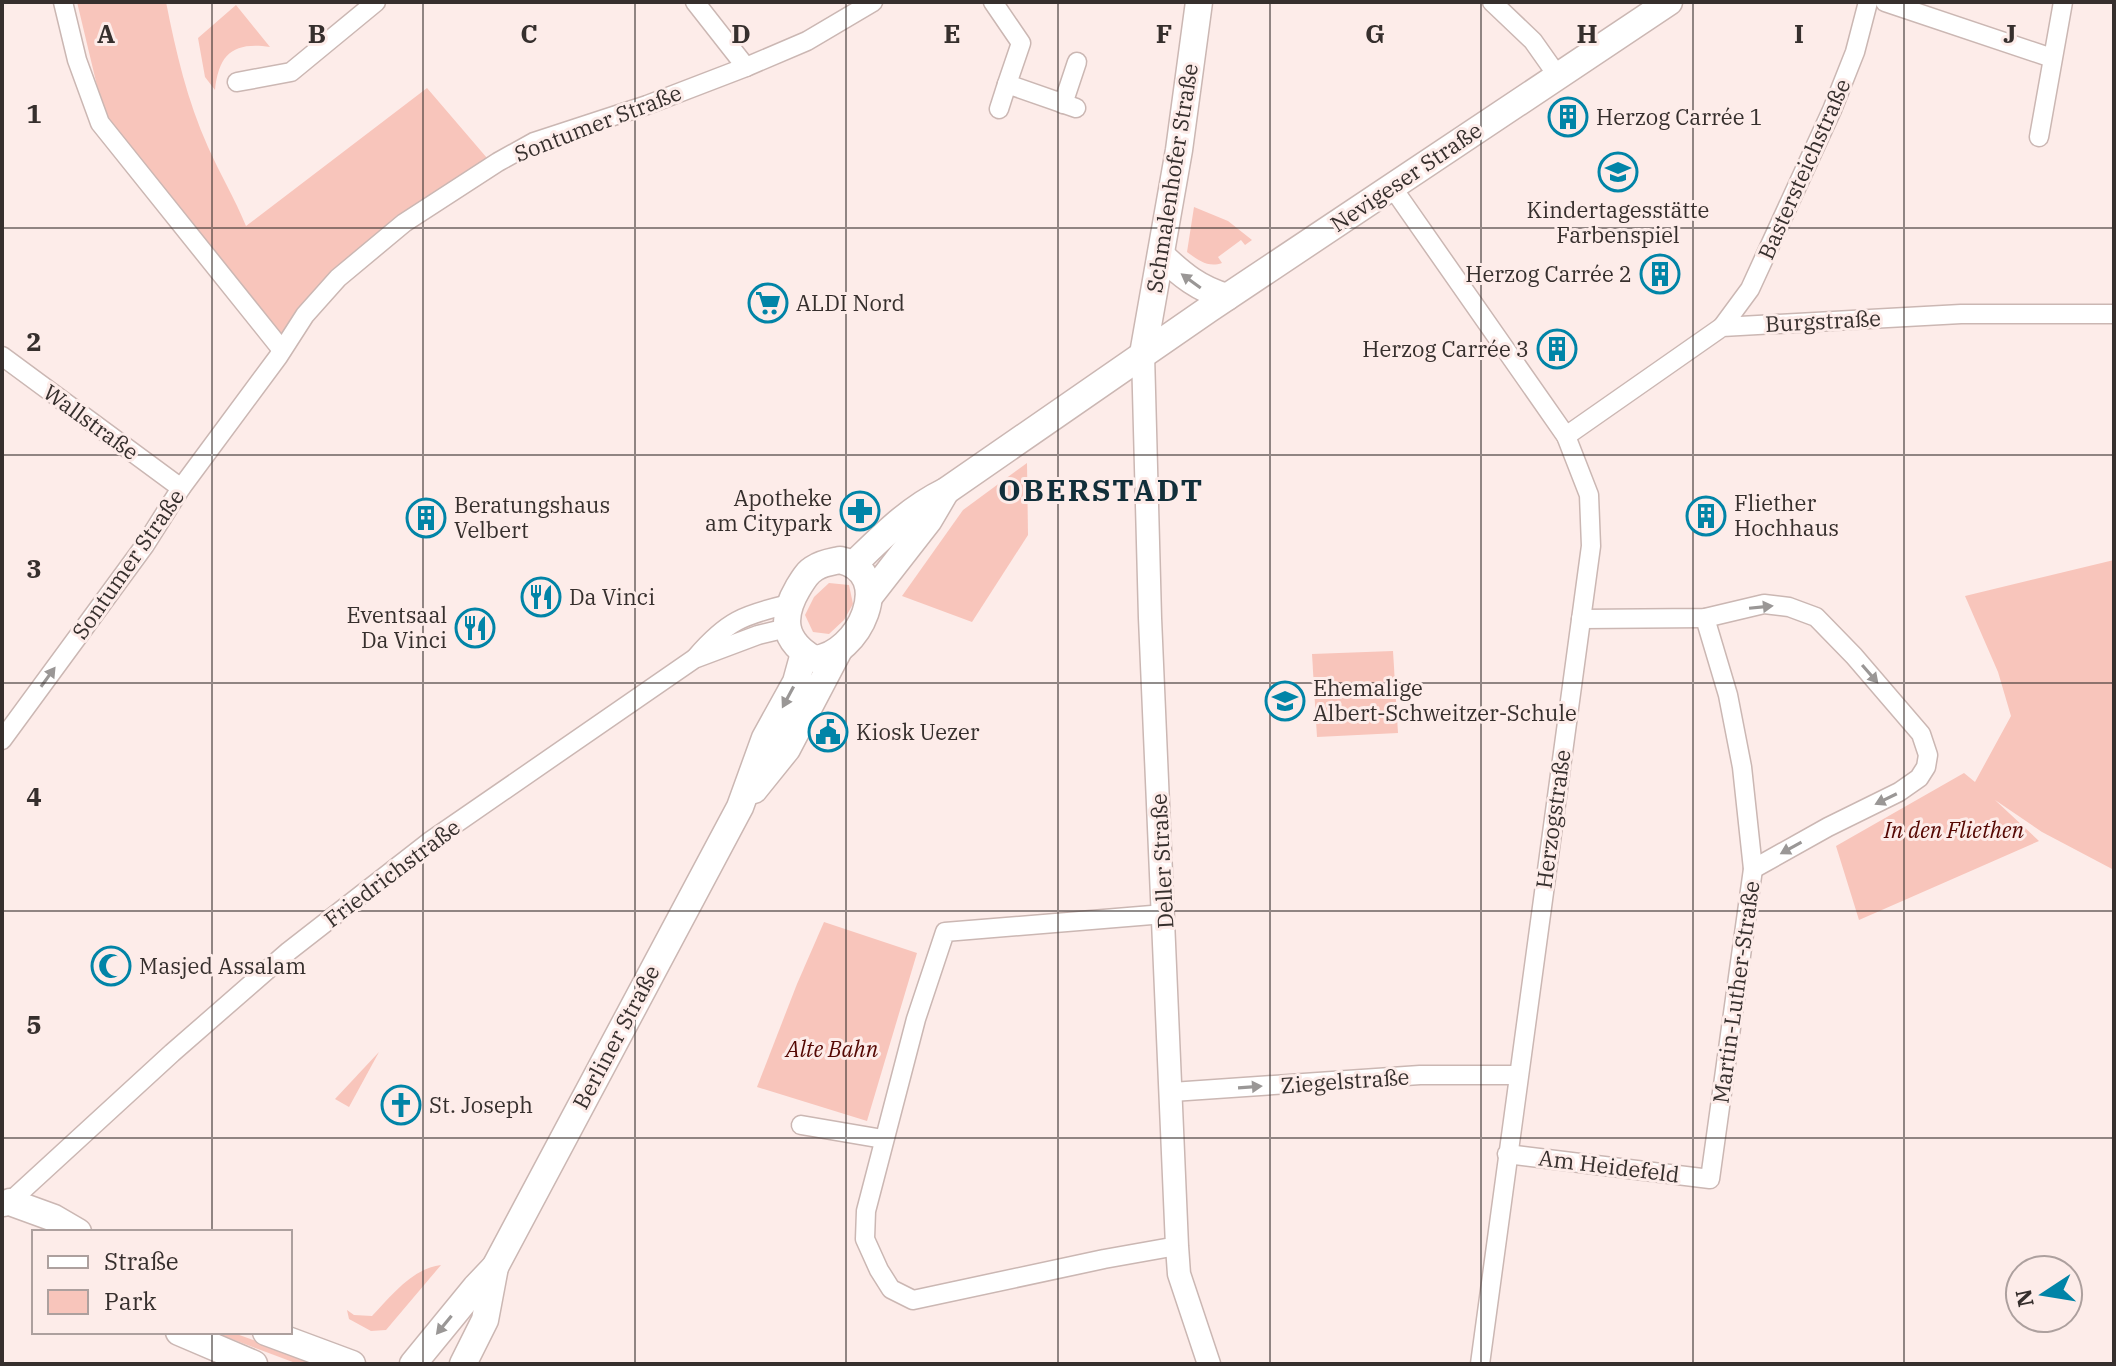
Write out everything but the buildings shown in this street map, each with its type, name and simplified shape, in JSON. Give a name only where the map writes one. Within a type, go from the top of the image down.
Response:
[{"type":"main road","name":"Schmalenhofer Straße","points":[[1143,354],[1179,150],[1199,2]]},
{"type":"main road","name":"Nevigeser Straße","points":[[1143,354],[1669,2]]},
{"type":"main road","points":[[1161,255],[1205,291],[1227,297]]},
{"type":"main road","points":[[855,563],[897,521],[921,503],[946,491],[1143,354]]},
{"type":"main road","points":[[869,597],[866,577],[855,563],[840,560],[811,569],[788,616],[793,641],[814,659],[825,658],[839,650],[861,625],[869,597],[929,520],[946,491]]},
{"type":"main road","name":"Berliner Straße","points":[[740,807],[787,749],[839,650]]},
{"type":"main road","name":"Berliner Straße","points":[[413,1364],[495,1267],[740,807],[765,738],[796,682],[804,653]]},
{"type":"main road","points":[[5,1201],[31,1230]]},
{"type":"main road","points":[[5,1201],[54,1218],[75,1230]]},
{"type":"main road","name":"Berliner Straße","points":[[463,1364],[485,1320],[495,1267]]},
{"type":"main road","points":[[184,1334],[254,1364]]},
{"type":"main road","points":[[271,1334],[352,1364]]},
{"type":"street","points":[[63,2],[77,60],[100,123],[282,350]]},
{"type":"street","points":[[237,82],[291,72],[376,2]]},
{"type":"street","points":[[695,2],[746,67]]},
{"type":"street","name":"Sontumer Straße","points":[[2,740],[145,545],[181,488],[305,315],[338,278],[404,223],[534,142],[647,105],[746,67],[807,41],[873,2]]},
{"type":"street","points":[[993,2],[1021,43],[999,109]]},
{"type":"street","points":[[1492,2],[1533,41],[1557,75]]},
{"type":"street","name":"Bastersteichstraße","points":[[1722,327],[1750,289],[1832,110],[1855,52],[1868,2]]},
{"type":"street","points":[[1885,2],[2052,58]]},
{"type":"street","points":[[2039,137],[2063,2]]},
{"type":"street","points":[[1007,84],[1069,106],[1077,62]]},
{"type":"street","name":"Herzogstraße","points":[[1392,187],[1566,436],[1589,495],[1591,546],[1480,1364]]},
{"type":"street","name":"Burgstraße","points":[[1722,327],[1961,314],[2114,314]]},
{"type":"street","points":[[1566,436],[1722,327]]},
{"type":"street","name":"Deller Straße","points":[[1143,354],[1150,618],[1177,1246],[1179,1274],[1209,1364]]},
{"type":"street","name":"Wallstraße","points":[[2,356],[181,488]]},
{"type":"street","points":[[1581,619],[1705,618],[1764,604],[1789,607],[1816,617],[1921,734],[1928,755],[1926,767],[1919,778],[1899,792],[1753,869]]},
{"type":"street","name":"Friedrichstraße","points":[[5,1201],[289,951],[429,842],[694,659],[713,637],[740,617],[788,616]]},
{"type":"street","name":"Martin-Luther-Straße","points":[[1705,618],[1728,695],[1742,767],[1753,869],[1710,1179]]},
{"type":"street","points":[[1164,914],[945,932],[916,1019],[883,1139],[866,1211],[865,1239],[891,1289],[913,1300],[1177,1246]]},
{"type":"street","name":"Ziegelstraße","points":[[1172,1092],[1420,1075],[1518,1075]]},
{"type":"street","points":[[801,1125],[883,1139]]},
{"type":"street","name":"Am Heidefeld","points":[[1507,1154],[1710,1179]]},
{"type":"green space","points":[[77,2],[166,2],[194,112],[246,226],[427,88],[487,158],[399,215],[333,270],[280,335],[104,115]]},
{"type":"green space","points":[[236,5],[270,47],[247,46],[230,53],[220,67],[215,90],[205,77],[198,38]]},
{"type":"green space","points":[[1194,207],[1228,221],[1252,240],[1245,245],[1241,240],[1218,257],[1222,263],[1212,265],[1199,260],[1187,252]]},
{"type":"green space","points":[[1027,463],[1028,535],[972,622],[902,596],[963,510]]},
{"type":"green space","name":"In den Fliethen","points":[[2114,560],[2114,870],[2042,832],[1995,800],[2039,841],[1859,920],[1836,846],[1964,773],[1975,782],[2011,716],[1998,672],[1965,596]]},
{"type":"green space","points":[[829,583],[849,585],[853,604],[844,620],[829,634],[813,632],[805,615],[814,597]]},
{"type":"green space","points":[[1393,651],[1398,733],[1317,737],[1312,654]]},
{"type":"green space","name":"Alte Bahn","points":[[824,922],[917,953],[867,1121],[757,1087]]},
{"type":"green space","points":[[379,1052],[349,1107],[335,1099]]},
{"type":"green space","points":[[441,1265],[386,1330],[371,1331],[349,1319],[347,1310],[354,1315],[372,1316],[412,1277]]},
{"type":"green space","points":[[218,1334],[237,1334],[321,1364],[298,1364]]},
{"type":"place","name":"Herzog Carrée 1","points":[[1568,117]]},
{"type":"place","name":"Kindertagesstätte Farbenspiel","points":[[1618,172]]},
{"type":"place","name":"Herzog Carrée 2","points":[[1660,274]]},
{"type":"place","name":"ALDI Nord","points":[[768,303]]},
{"type":"place","name":"Herzog Carrée 3","points":[[1557,349]]},
{"type":"place","name":"Apotheke am Citypark","points":[[860,511]]},
{"type":"place","name":"Fliether Hochhaus","points":[[1706,516]]},
{"type":"place","name":"Beratungshaus Velbert","points":[[426,518]]},
{"type":"place","name":"Da Vinci","points":[[541,597]]},
{"type":"place","name":"Eventsaal Da Vinci","points":[[475,628]]},
{"type":"place","name":"Ehemalige Albert-Schweitzer-Schule","points":[[1285,701]]},
{"type":"place","name":"Kiosk Uezer","points":[[828,732]]},
{"type":"place","name":"Masjed Assalam","points":[[111,966]]},
{"type":"place","name":"St. Joseph","points":[[401,1105]]},
{"type":"district","name":"OBERSTADT","points":[[1101,491]]}]
